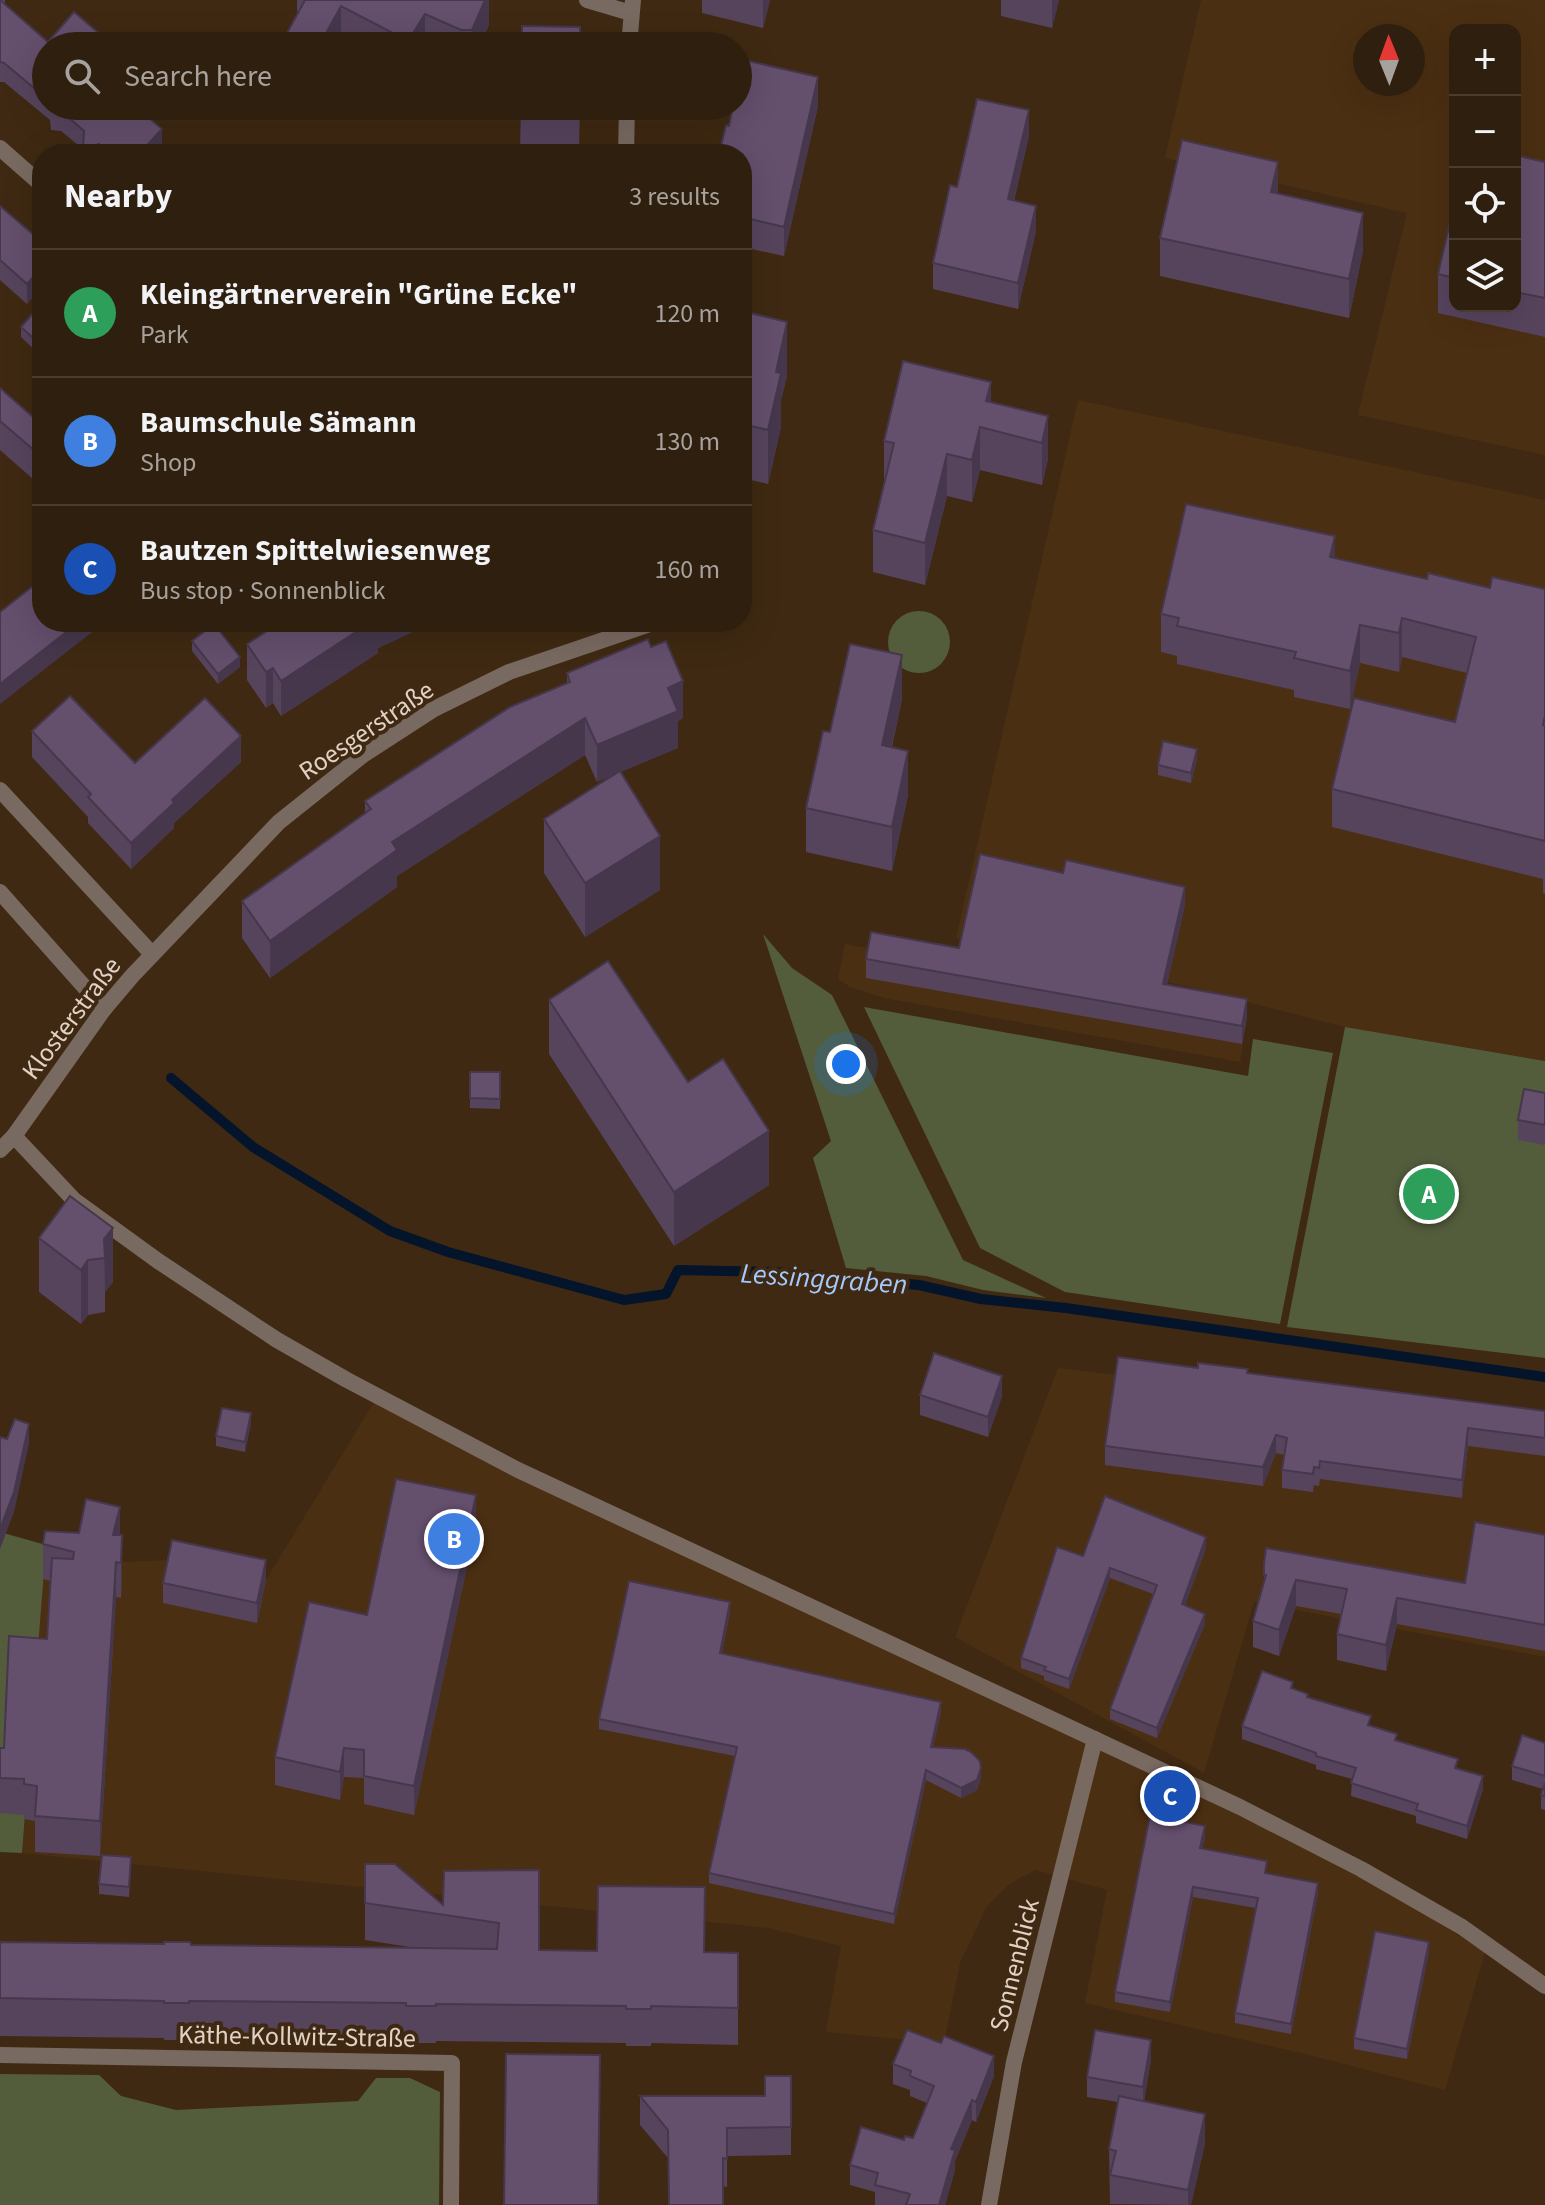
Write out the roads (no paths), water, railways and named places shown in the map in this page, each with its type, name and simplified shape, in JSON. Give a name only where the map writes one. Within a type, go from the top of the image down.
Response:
[{"type":"street","points":[[587,0],[632,7],[630,32]]},
{"type":"street","points":[[626,144],[627,120]]},
{"type":"street","points":[[0,148],[32,176]]},
{"type":"street","name":"Roesgerstraße","points":[[152,954],[279,822],[363,755],[434,709],[509,672],[627,632]]},
{"type":"street","points":[[0,790],[152,954]]},
{"type":"street","points":[[0,892],[104,1009]]},
{"type":"street","name":"Klosterstraße","points":[[0,1150],[14,1136],[104,1009],[152,954]]},
{"type":"street","points":[[14,1136],[74,1200],[277,1340],[347,1380],[518,1470],[1240,1807],[1361,1869],[1462,1927],[1545,1986]]},
{"type":"street","name":"Sonnenblick","points":[[989,2205],[1014,2062],[1095,1739]]},
{"type":"street","name":"Käthe-Kollwitz-Straße","points":[[0,2055],[452,2063],[451,2205]]},
{"type":"waterway","name":"Lessinggraben","points":[[171,1078],[253,1147],[390,1231],[448,1252],[624,1300],[666,1294],[678,1270],[774,1272],[919,1285],[981,1299],[1066,1308],[1545,1377]]},
{"type":"place","name":"Kleingärtnerverein \"Grüne Ecke\"","points":[[1429,1194]]},
{"type":"place","name":"Baumschule Sämann","points":[[454,1539]]},
{"type":"place","name":"Bautzen Spittelwiesenweg","points":[[1170,1796]]}]
